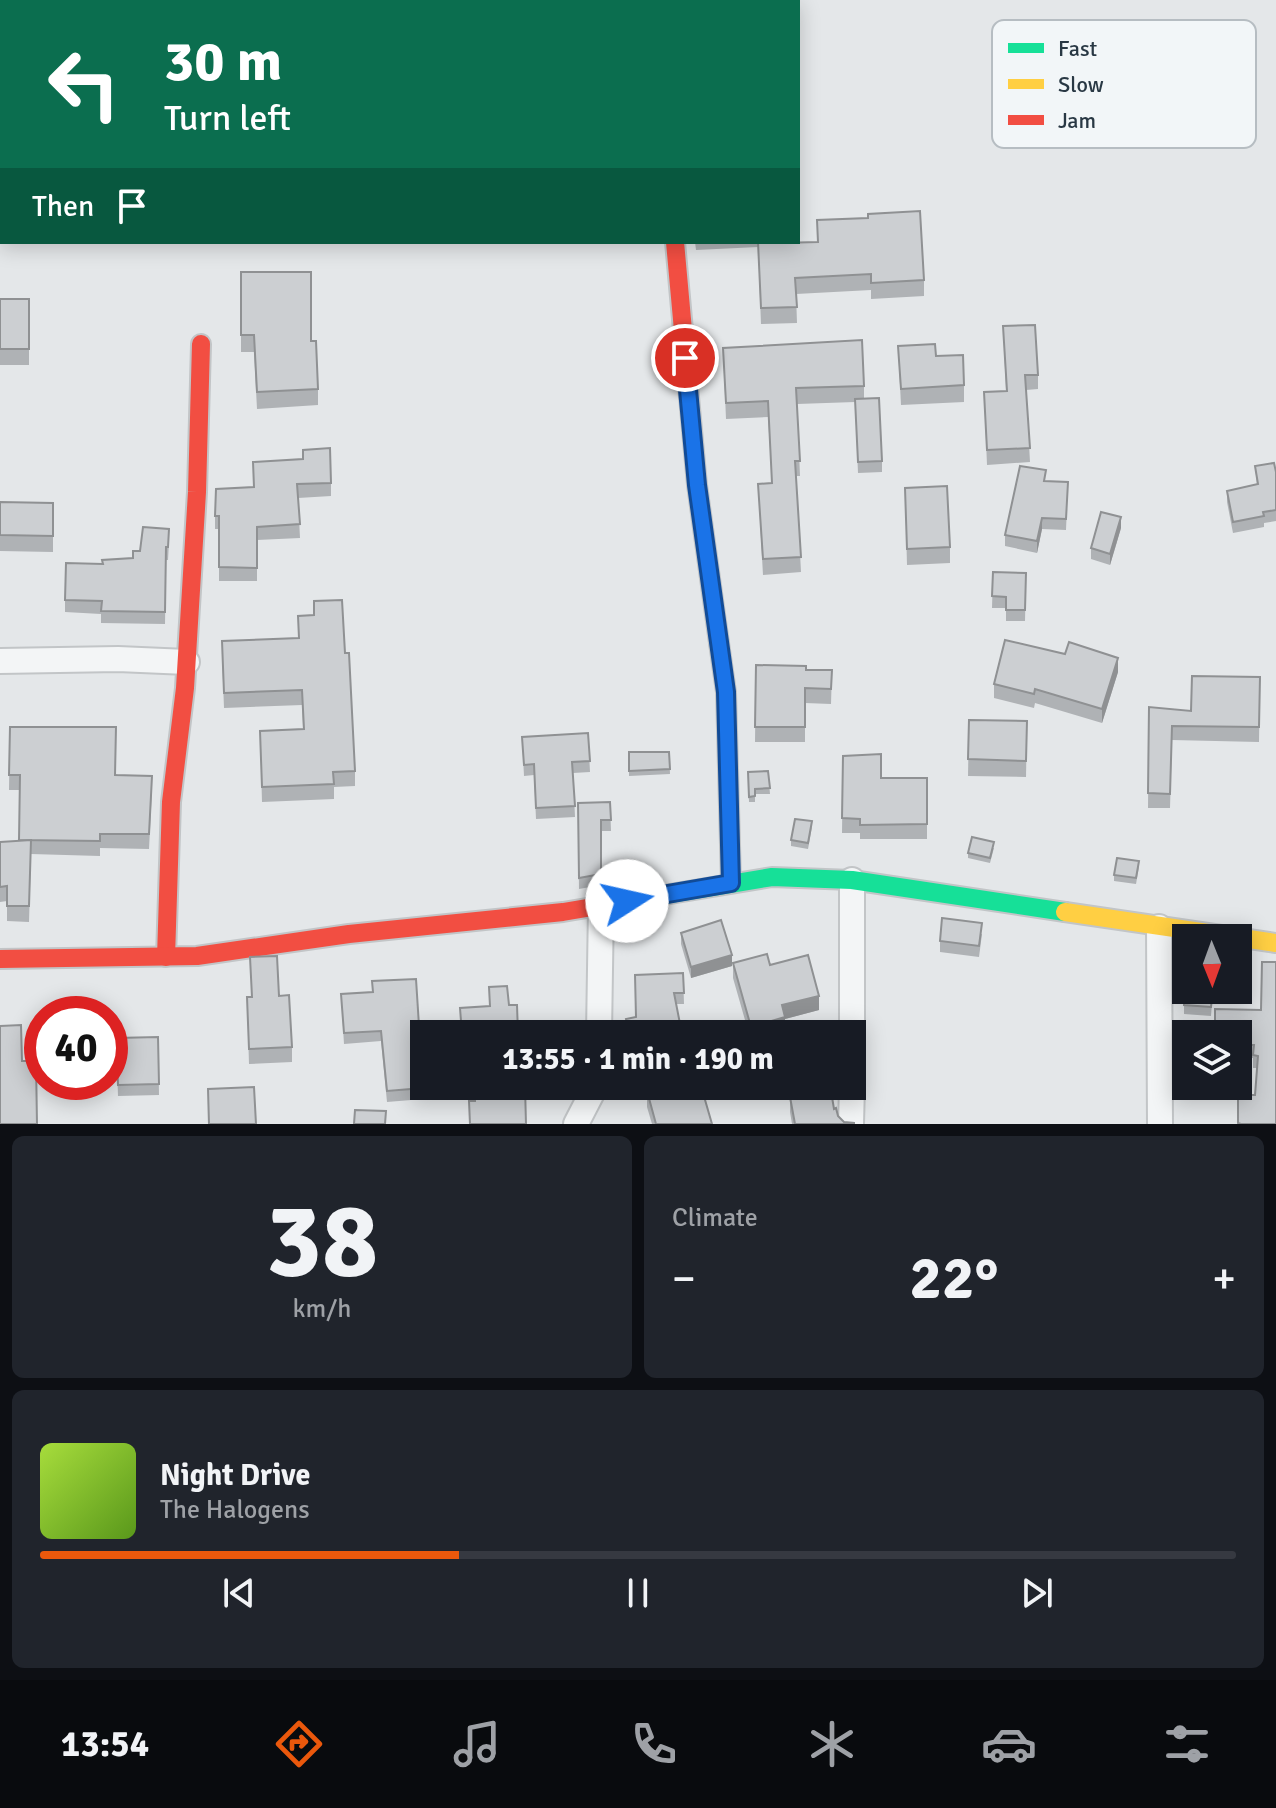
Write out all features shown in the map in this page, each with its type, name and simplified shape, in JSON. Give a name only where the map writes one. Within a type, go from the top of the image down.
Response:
[{"type":"street","points":[[675,244],[697,485],[726,692],[731,883]]},
{"type":"street","points":[[166,957],[171,802],[187,662],[197,492],[201,344]]},
{"type":"street","points":[[0,661],[118,659],[187,662]]},
{"type":"street","points":[[0,959],[197,956],[349,934],[563,912],[772,877],[852,880],[1276,943]]},
{"type":"street","points":[[852,880],[852,1020]]},
{"type":"street","points":[[599,1020],[601,905]]},
{"type":"street","points":[[1159,927],[1160,1124]]},
{"type":"street","points":[[576,1124],[588,1100]]},
{"type":"street","points":[[851,1124],[852,1100]]},
{"type":"building","points":[[920,211],[924,280],[871,283],[871,274],[795,278],[797,307],[761,308],[758,244],[818,242],[817,220],[868,218],[868,214]]},
{"type":"building","points":[[241,272],[311,272],[311,341],[316,341],[318,389],[257,392],[254,335],[241,335]]},
{"type":"building","points":[[0,299],[29,299],[29,349],[0,349]]},
{"type":"building","points":[[1035,325],[1038,375],[1025,375],[1030,448],[987,450],[984,392],[1007,391],[1003,326]]},
{"type":"building","points":[[862,340],[864,386],[796,388],[800,461],[795,461],[801,557],[763,559],[758,484],[772,483],[768,401],[726,403],[723,348]]},
{"type":"building","points":[[935,344],[936,356],[963,355],[964,385],[901,389],[898,346]]},
{"type":"building","points":[[879,398],[882,461],[858,462],[855,399]]},
{"type":"building","points":[[330,448],[331,483],[297,484],[300,524],[257,527],[257,568],[219,567],[216,489],[254,487],[253,462],[303,459],[303,450]]},
{"type":"building","points":[[1274,463],[1276,510],[1263,512],[1264,516],[1233,522],[1227,491],[1258,484],[1255,466]]},
{"type":"building","points":[[1020,466],[1046,470],[1044,481],[1068,482],[1066,519],[1042,518],[1037,541],[1005,535]]},
{"type":"building","points":[[947,486],[950,547],[907,549],[905,488]]},
{"type":"building","points":[[0,502],[53,503],[53,536],[0,535]]},
{"type":"building","points":[[1101,512],[1121,517],[1110,554],[1091,548]]},
{"type":"building","points":[[143,527],[169,529],[165,612],[101,611],[102,601],[65,600],[66,563],[103,564],[102,560],[133,558],[133,551],[140,551]]},
{"type":"building","points":[[993,572],[1026,573],[1025,610],[1006,610],[1006,597],[992,596]]},
{"type":"building","points":[[342,600],[345,653],[349,653],[355,771],[333,772],[334,784],[262,787],[260,731],[304,729],[302,690],[224,693],[222,641],[299,638],[298,616],[314,615],[314,601]]},
{"type":"building","points":[[1005,640],[1065,654],[1069,642],[1118,658],[1102,709],[1035,689],[1034,694],[994,684]]},
{"type":"building","points":[[756,665],[832,670],[831,689],[805,688],[805,727],[755,727]]},
{"type":"building","points":[[1192,676],[1260,677],[1259,727],[1172,726],[1170,794],[1148,793],[1149,707],[1191,711]]},
{"type":"building","points":[[969,720],[1027,721],[1026,761],[968,759]]},
{"type":"building","points":[[10,727],[116,727],[115,775],[152,776],[149,834],[100,834],[100,841],[19,840],[20,775],[9,775]]},
{"type":"building","points":[[588,733],[590,761],[572,762],[575,806],[536,808],[534,764],[524,765],[522,737]]},
{"type":"building","points":[[629,752],[669,752],[670,769],[629,771]]},
{"type":"building","points":[[881,754],[881,778],[927,778],[927,824],[860,825],[860,819],[842,818],[843,756]]},
{"type":"building","points":[[768,771],[770,788],[755,789],[755,796],[749,797],[748,772]]},
{"type":"building","points":[[610,802],[611,820],[601,820],[601,874],[579,878],[578,803]]},
{"type":"building","points":[[795,819],[812,821],[808,843],[791,840]]},
{"type":"building","points":[[972,837],[994,842],[990,858],[968,853]]},
{"type":"building","points":[[31,840],[29,906],[7,906],[7,886],[0,887],[0,842]]},
{"type":"building","points":[[1117,858],[1139,861],[1136,878],[1114,875]]},
{"type":"building","points":[[942,918],[982,923],[979,946],[940,941]]},
{"type":"building","points":[[721,920],[732,955],[691,967],[681,933]]},
{"type":"building","points":[[767,954],[770,965],[808,955],[819,996],[782,1005],[785,1017],[749,1020],[733,963]]},
{"type":"building","points":[[277,956],[279,996],[289,995],[292,1047],[249,1049],[247,997],[252,997],[250,957]]},
{"type":"building","points":[[1262,962],[1276,962],[1276,1124],[1241,1124],[1238,1123],[1238,1100],[1252,1100],[1252,1095],[1255,1095],[1258,1056],[1253,1055],[1252,1020],[1215,1020],[1215,1009],[1261,1010]]},
{"type":"building","points":[[683,973],[684,993],[674,993],[679,1020],[626,1020],[636,1017],[635,975]]},
{"type":"building","points":[[416,979],[419,1020],[410,1020],[410,1089],[387,1091],[381,1031],[344,1033],[341,994],[373,992],[372,981]]},
{"type":"building","points":[[507,986],[509,1005],[517,1005],[518,1020],[461,1020],[460,1008],[490,1006],[489,987]]},
{"type":"building","points":[[1184,1004],[1211,1004],[1211,1007]]},
{"type":"building","points":[[21,1025],[24,1100],[37,1100],[37,1124],[0,1124],[0,1026]]},
{"type":"building","points":[[158,1037],[159,1084],[128,1085],[128,1038]]},
{"type":"building","points":[[254,1087],[256,1124],[209,1124],[208,1089]]},
{"type":"building","points":[[525,1100],[526,1124],[470,1124],[469,1101]]},
{"type":"building","points":[[649,1100],[705,1100],[712,1124],[656,1124]]},
{"type":"building","points":[[791,1100],[832,1100],[838,1116],[844,1122],[854,1123],[854,1124],[795,1124]]},
{"type":"building","points":[[355,1110],[386,1111],[385,1124],[354,1124]]},
{"type":"traffic: fast","points":[[719,643],[726,692],[731,883]]},
{"type":"traffic: fast","points":[[628,901],[772,877],[852,880],[1065,912]]},
{"type":"traffic: slow","points":[[1065,912],[1276,943]]},
{"type":"traffic: jam","points":[[675,244],[697,485],[719,643]]},
{"type":"traffic: jam","points":[[166,957],[171,802],[185,688],[197,492],[201,344]]},
{"type":"traffic: jam","points":[[0,959],[197,956],[349,934],[563,912],[628,901]]},
{"type":"route","points":[[627,901],[731,883],[726,692],[697,485],[685,358]]}]
